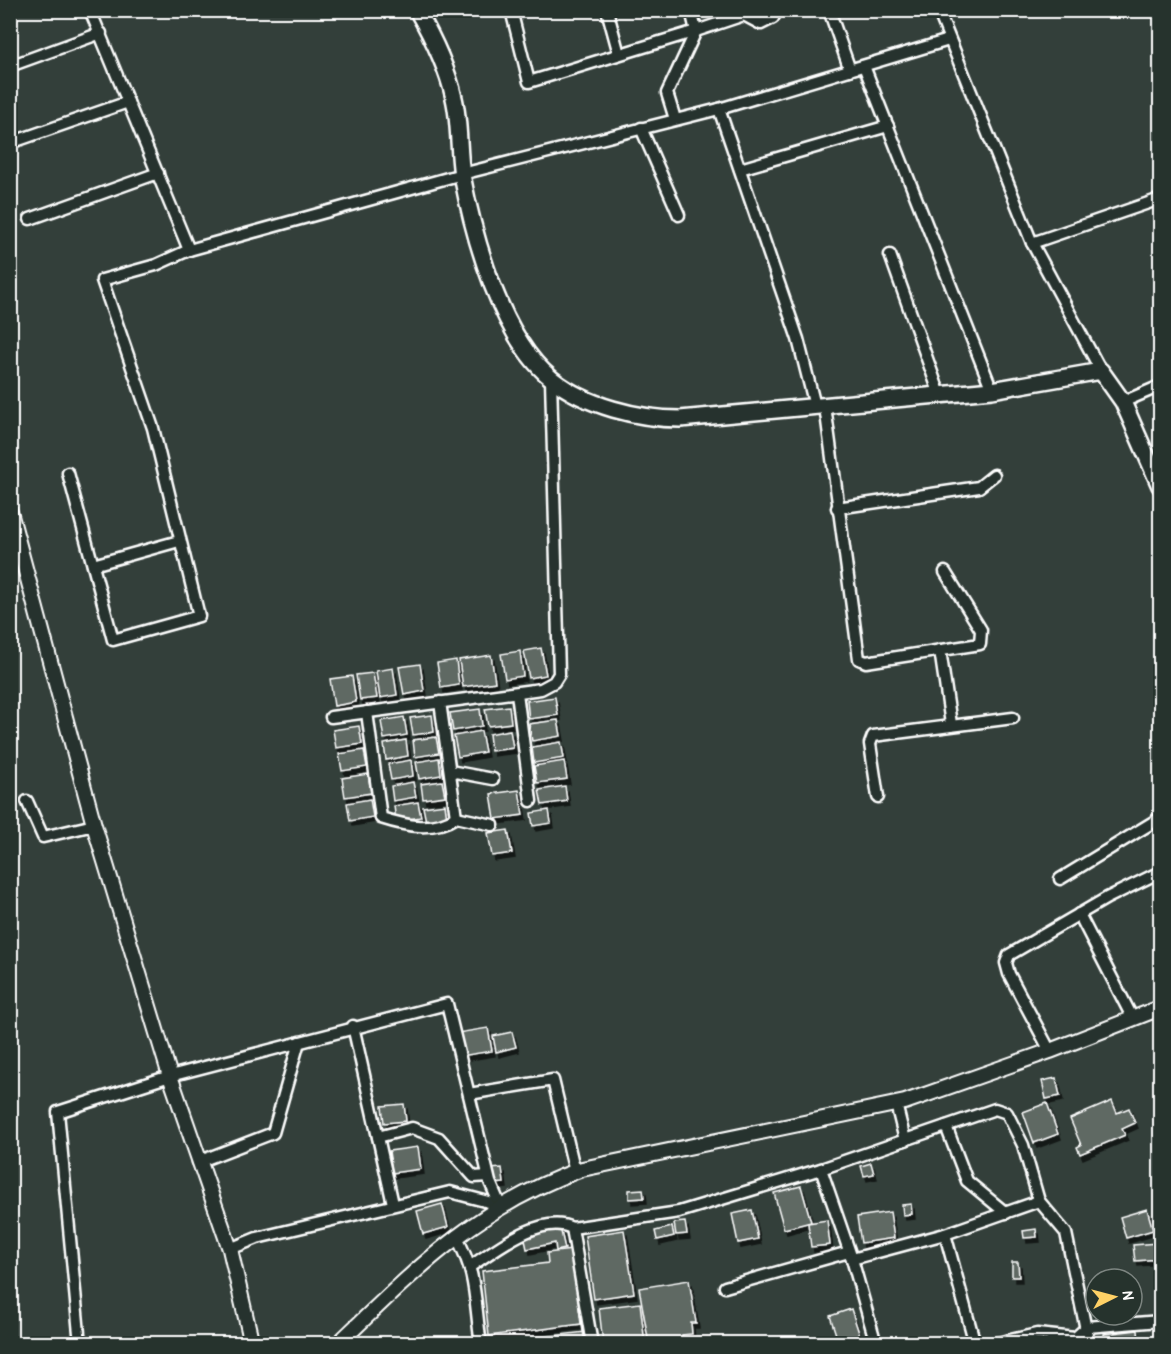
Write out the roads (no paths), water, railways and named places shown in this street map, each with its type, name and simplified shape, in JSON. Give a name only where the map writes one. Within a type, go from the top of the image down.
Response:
[{"type":"main road","points":[[417,10],[434,40],[454,98],[462,174],[496,296],[518,340],[551,378],[585,398],[652,419],[697,418],[992,390],[1101,371],[1123,402],[1161,486]]},
{"type":"street","points":[[90,10],[189,250]]},
{"type":"street","points":[[511,10],[529,82],[744,15],[761,24],[773,18],[777,10]]},
{"type":"street","points":[[608,10],[619,54]]},
{"type":"street","points":[[675,119],[667,93],[696,31],[691,10]]},
{"type":"street","points":[[829,10],[850,70]]},
{"type":"street","points":[[938,10],[1032,243],[1101,371]]},
{"type":"street","points":[[10,66],[101,33]]},
{"type":"street","points":[[68,473],[113,640],[199,616],[153,429],[102,280],[156,265],[189,250],[462,174],[719,108],[949,40]]},
{"type":"street","points":[[864,66],[992,390]]},
{"type":"street","points":[[10,143],[128,102]]},
{"type":"street","points":[[719,108],[820,406],[859,659],[866,662],[980,644],[981,630],[945,572]]},
{"type":"street","points":[[740,169],[888,126]]},
{"type":"street","points":[[641,128],[679,215]]},
{"type":"street","points":[[30,219],[158,173]]},
{"type":"street","points":[[1032,243],[1160,201]]},
{"type":"street","points":[[890,255],[939,395]]},
{"type":"street","points":[[331,717],[517,693],[541,689],[554,682],[559,674],[551,378]]},
{"type":"street","points":[[1123,402],[1161,386]]},
{"type":"street","points":[[837,508],[979,488],[994,475]]},
{"type":"street","points":[[10,512],[94,825],[170,1076],[230,1249],[252,1344]]},
{"type":"street","points":[[93,565],[179,541]]},
{"type":"street","points":[[940,650],[951,724]]},
{"type":"street","points":[[517,693],[531,801]]},
{"type":"street","points":[[440,702],[456,817]]},
{"type":"street","points":[[367,712],[381,818],[407,826],[443,825],[456,817],[493,825]]},
{"type":"street","points":[[878,797],[870,744],[873,736],[951,724],[1013,718]]},
{"type":"street","points":[[450,771],[493,779]]},
{"type":"street","points":[[27,801],[43,837],[94,825]]},
{"type":"street","points":[[1060,879],[1161,819]]},
{"type":"street","points":[[1050,1051],[1009,974],[1006,963],[1013,951],[1078,914],[1161,872]]},
{"type":"street","points":[[1078,914],[1133,1019]]},
{"type":"street","points":[[80,1344],[58,1112],[170,1076],[353,1026],[447,1004],[488,1176],[500,1205]]},
{"type":"street","points":[[338,1344],[456,1236],[500,1205],[541,1184],[575,1172],[896,1104],[1050,1051],[1161,1008]]},
{"type":"street","points":[[353,1026],[393,1204]]},
{"type":"street","points":[[198,1162],[273,1132],[299,1042]]},
{"type":"street","points":[[468,1094],[553,1080],[575,1172]]},
{"type":"street","points":[[896,1104],[905,1140]]},
{"type":"street","points":[[471,1266],[516,1236],[548,1226],[563,1224],[572,1228],[679,1212],[821,1169],[995,1108],[1007,1113],[1023,1145],[1039,1201],[1066,1233],[1084,1314]]},
{"type":"street","points":[[946,1126],[967,1181],[1006,1213]]},
{"type":"street","points":[[378,1137],[412,1128],[430,1134],[439,1138],[474,1178],[488,1176]]},
{"type":"street","points":[[821,1169],[876,1344]]},
{"type":"street","points":[[230,1249],[257,1238],[450,1192],[500,1205]]},
{"type":"street","points":[[725,1287],[945,1234],[1039,1201]]},
{"type":"street","points":[[572,1228],[592,1344]]},
{"type":"street","points":[[945,1234],[975,1344]]},
{"type":"street","points":[[456,1236],[471,1266],[477,1295],[481,1344]]},
{"type":"street","points":[[1144,1322],[1161,1321]]},
{"type":"street","points":[[993,1344],[1037,1334],[1075,1338],[1087,1327]]},
{"type":"street","points":[[1087,1327],[1089,1344]]}]
